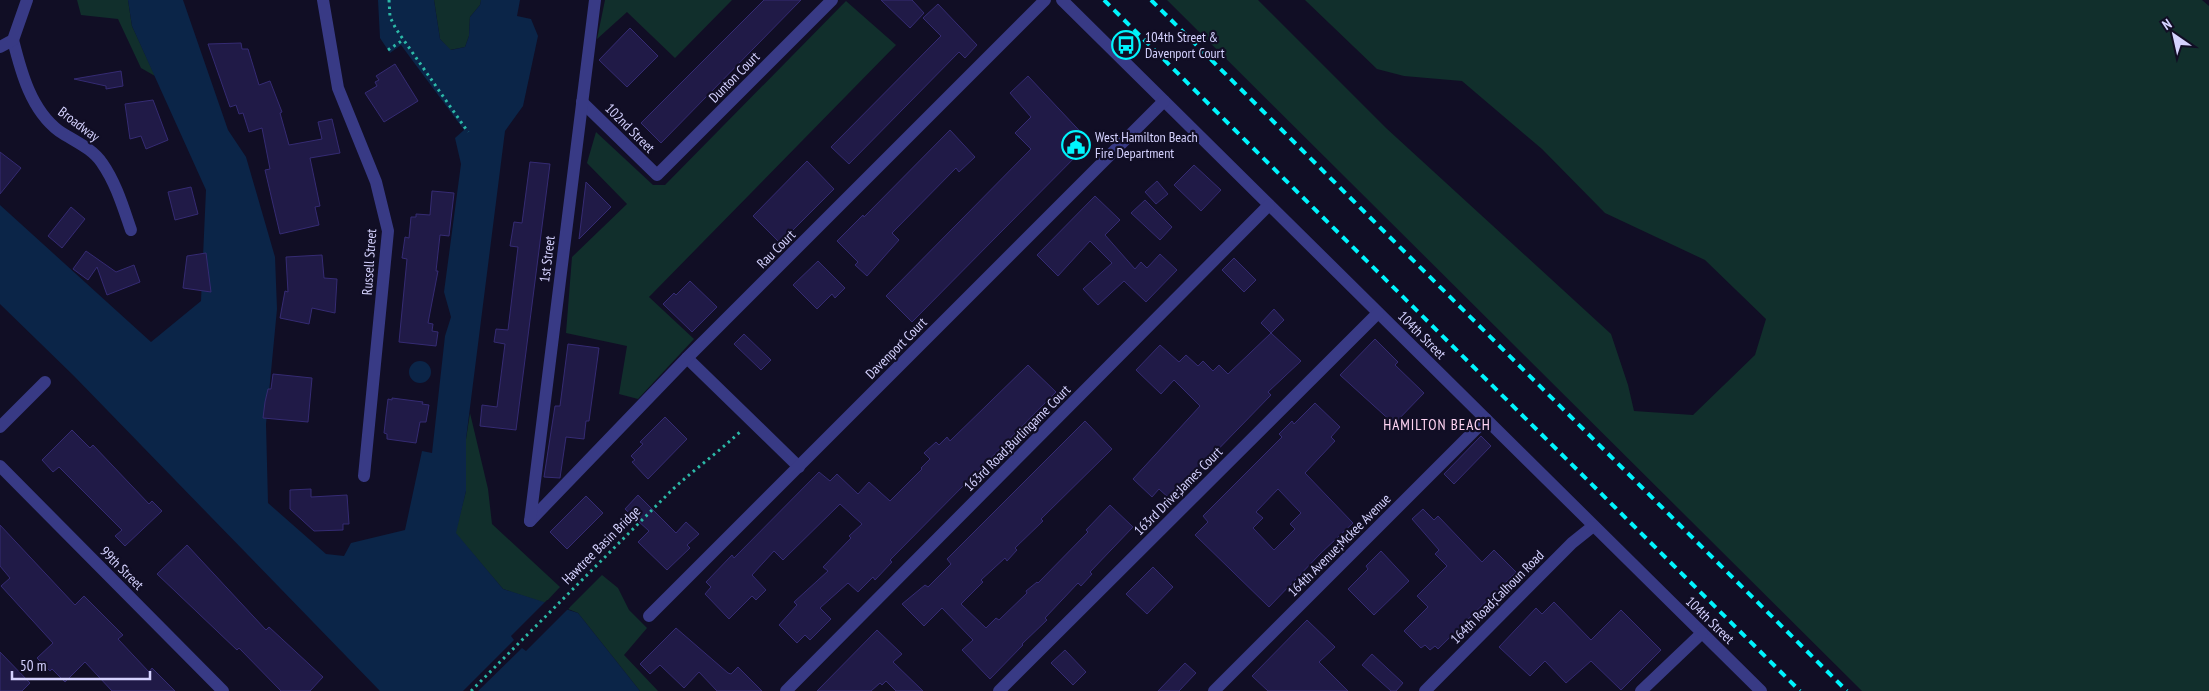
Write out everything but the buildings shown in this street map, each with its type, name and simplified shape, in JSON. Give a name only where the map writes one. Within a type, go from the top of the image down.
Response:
[{"type":"street","points":[[0,47],[13,40],[27,0]]},
{"type":"street","name":"Russell Street","points":[[323,0],[338,88],[376,182],[388,231],[364,476]]},
{"type":"street","name":"1st Street","points":[[530,521],[595,0]]},
{"type":"street","name":"Dunton Court","points":[[657,175],[832,0]]},
{"type":"street","name":"Rau Court","points":[[530,521],[687,358],[1045,0]]},
{"type":"street","name":"104th Street","points":[[1062,0],[1486,419],[1592,527],[1761,691]]},
{"type":"street","name":"Broadway","points":[[13,40],[21,70],[31,96],[47,120],[83,145],[102,162],[118,191],[132,230]]},
{"type":"street","name":"Davenport Court","points":[[649,616],[1164,100]]},
{"type":"street","name":"102nd Street","points":[[582,102],[657,175]]},
{"type":"street","name":"163rd Road;Burlingame Court","points":[[786,691],[1269,205]]},
{"type":"street","name":"163rd Drive;James Court","points":[[999,691],[1378,313]]},
{"type":"street","points":[[687,358],[799,467]]},
{"type":"street","points":[[0,426],[45,382]]},
{"type":"street","name":"164th Avenue;Mckee Avenue","points":[[1214,691],[1486,419]]},
{"type":"street","name":"99th Street","points":[[0,466],[223,691]]},
{"type":"street","name":"164th Road;Calhoun Road","points":[[1425,691],[1572,543],[1592,527]]},
{"type":"street","points":[[1641,691],[1702,633]]},
{"type":"path","points":[[389,0],[390,17],[403,40],[468,132]]},
{"type":"path","points":[[388,50],[403,40]]},
{"type":"path","name":"Hawtree Basin Bridge","points":[[471,691],[674,489],[697,467],[719,453],[751,420]]},
{"type":"green space","points":[[77,0],[128,0],[132,26],[155,76],[141,68],[118,19],[81,15]]},
{"type":"green space","points":[[434,0],[481,0],[480,5],[470,17],[469,36],[465,47],[450,50],[440,39]]},
{"type":"green space","points":[[605,0],[732,0],[675,58],[627,12],[597,39]]},
{"type":"green space","points":[[1167,0],[1258,0],[1386,128],[1611,334],[1628,385],[1634,411],[1693,415],[1755,355],[1766,319],[1705,260],[1605,213],[1542,149],[1462,81],[1404,76],[1377,69],[1305,0],[2202,0],[2209,6],[2209,691],[1862,691]]},
{"type":"green space","points":[[846,1],[896,45],[649,297],[694,339],[638,399],[619,394],[627,346],[566,333],[572,257],[627,204],[587,163],[596,132],[653,185],[665,185]]},
{"type":"green space","points":[[470,413],[488,489],[492,524],[560,587],[545,603],[503,589],[455,533],[466,491],[466,439]]},
{"type":"green space","points":[[602,575],[618,588],[629,610],[647,628],[624,655],[658,691],[640,691],[578,613],[568,609]]},
{"type":"water","points":[[128,0],[183,0],[228,130],[246,157],[275,257],[277,309],[266,424],[268,503],[326,554],[344,556],[351,543],[405,530],[422,451],[432,453],[445,336],[451,317],[444,292],[461,164],[455,138],[464,130],[401,45],[390,53],[380,38],[378,0],[434,0],[440,39],[451,50],[465,47],[469,36],[470,17],[480,5],[481,0],[520,0],[517,16],[531,19],[538,36],[523,106],[505,131],[466,439],[466,491],[456,533],[503,589],[578,613],[640,691],[380,691],[74,376],[0,304],[0,205],[151,342],[201,301],[206,190],[132,26]]},
{"type":"water","points":[[420,361],[428,364],[431,372],[428,380],[420,383],[412,380],[409,372],[412,364]]},
{"type":"pier","points":[[547,600],[570,607],[526,651],[522,648],[478,691],[463,691],[514,640],[511,636]]},
{"type":"railway","points":[[1104,0],[1800,691]]},
{"type":"railway","points":[[1151,0],[1847,691]]},
{"type":"place","name":"104th Street & Davenport Court","points":[[1126,45]]},
{"type":"place","name":"West Hamilton Beach Fire Department","points":[[1076,145]]},
{"type":"district","name":"HAMILTON BEACH","points":[[1437,424]]}]
